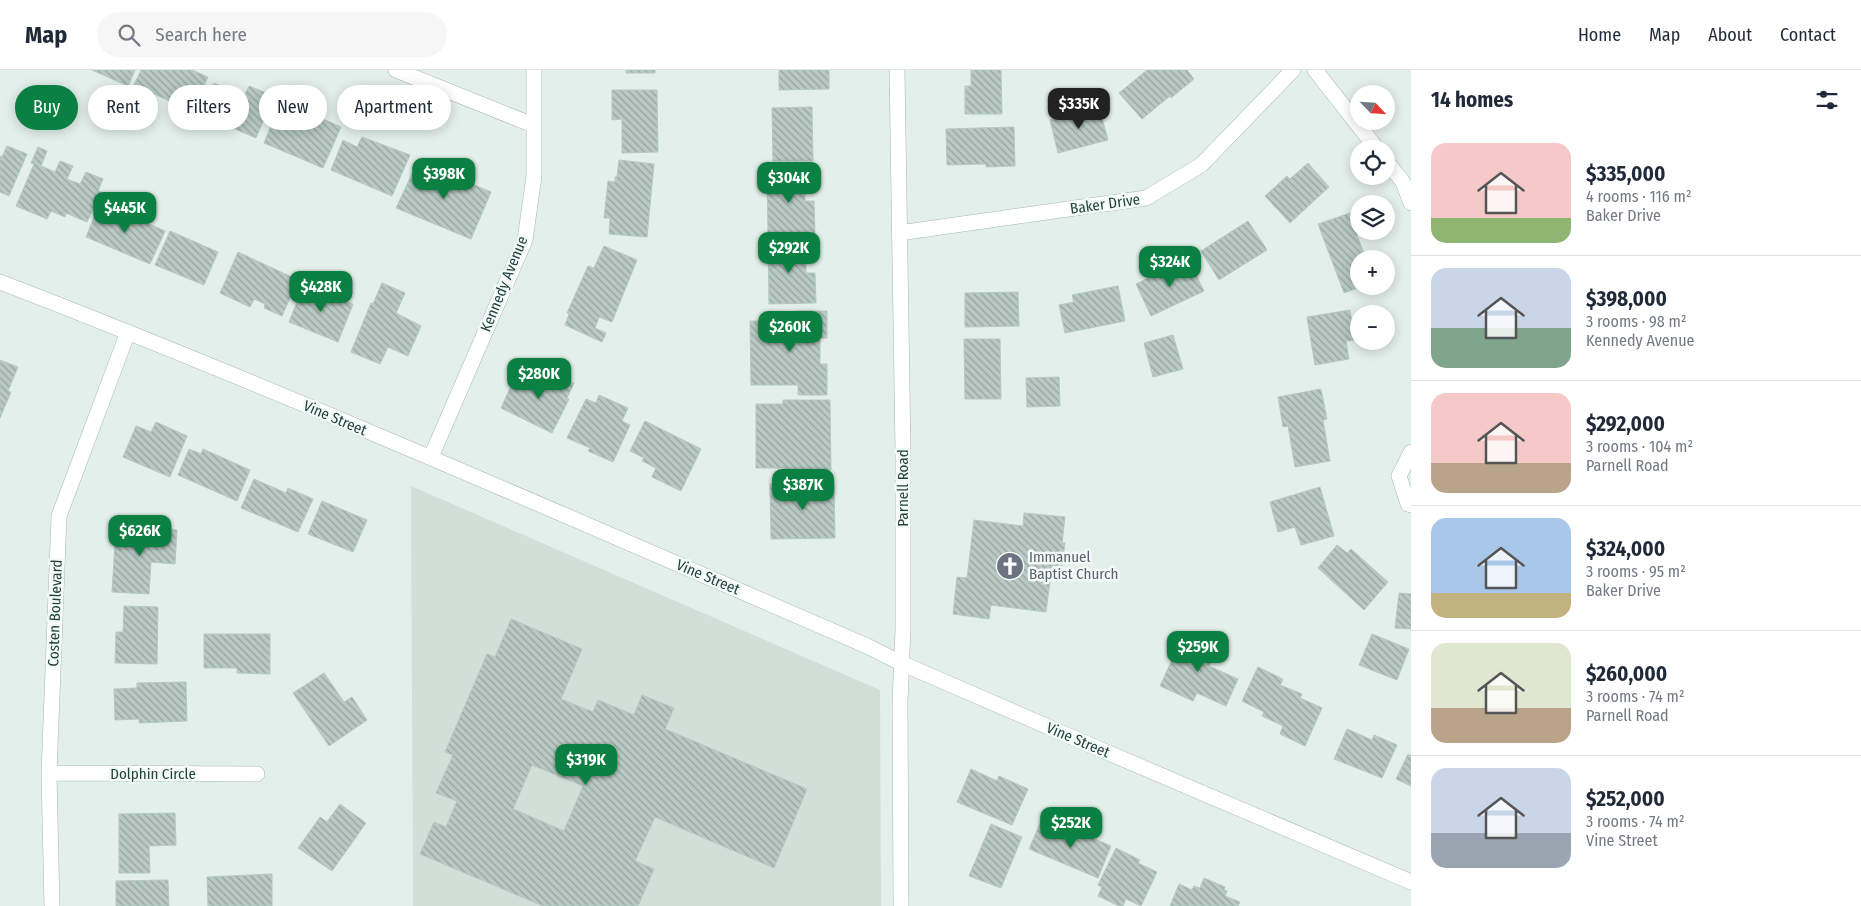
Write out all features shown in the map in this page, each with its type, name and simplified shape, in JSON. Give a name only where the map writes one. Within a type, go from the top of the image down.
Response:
[{"type":"street","points":[[396,70],[533,125]]},
{"type":"street","name":"Kennedy Avenue","points":[[431,457],[525,240],[534,176],[534,70]]},
{"type":"street","name":"Parnell Road","points":[[897,70],[903,471],[901,906]]},
{"type":"street","name":"Baker Drive","points":[[899,233],[1146,198],[1201,165],[1293,70]]},
{"type":"street","points":[[1316,70],[1370,140]]},
{"type":"street","points":[[1395,172],[1403,182],[1411,204]]},
{"type":"street","name":"Vine Street","points":[[0,282],[128,332],[431,457],[858,642],[901,663],[1411,882]]},
{"type":"street","name":"Costen Boulevard","points":[[52,906],[49,773],[59,516],[128,332]]},
{"type":"street","points":[[1411,452],[1399,476],[1408,504],[1411,505]]},
{"type":"street","name":"Dolphin Circle","points":[[49,773],[257,774]]},
{"type":"shaded area","points":[[411,486],[880,690],[881,906],[413,906]]},
{"type":"building","points":[[92,70],[135,70],[128,85]]},
{"type":"building","points":[[141,70],[192,70],[208,77],[204,85],[168,85],[168,100],[158,96],[158,85],[134,85]]},
{"type":"building","points":[[626,70],[655,70],[655,73],[626,73]]},
{"type":"building","points":[[779,70],[829,70],[829,89],[779,90]]},
{"type":"building","points":[[971,70],[1001,70],[1002,114],[965,114],[965,86],[971,86]]},
{"type":"building","points":[[1147,70],[1187,70],[1194,79],[1142,119],[1119,93]]},
{"type":"building","points":[[249,86],[259,90],[259,130],[256,138],[237,130],[249,130]]},
{"type":"building","points":[[612,90],[657,90],[658,152],[622,153],[622,119],[612,120]]},
{"type":"building","points":[[812,107],[813,161],[773,161],[772,108]]},
{"type":"building","points":[[1099,107],[1108,140],[1058,153],[1050,120]]},
{"type":"building","points":[[327,121],[337,125],[337,130],[340,130],[323,168],[264,143],[269,130],[327,130]]},
{"type":"building","points":[[1014,127],[1015,166],[986,167],[986,164],[947,165],[946,129]]},
{"type":"building","points":[[362,137],[410,155],[392,196],[331,170],[343,140],[357,147]]},
{"type":"building","points":[[7,146],[27,154],[9,196],[0,192],[0,156],[2,157]]},
{"type":"building","points":[[38,147],[47,151],[41,166],[55,172],[60,161],[73,166],[67,179],[80,184],[86,172],[103,179],[98,191],[101,192],[87,222],[66,213],[65,217],[51,211],[47,219],[16,206],[34,164],[31,163]]},
{"type":"building","points":[[419,159],[448,171],[446,175],[452,178],[453,176],[491,192],[471,239],[396,208]]},
{"type":"building","points":[[619,160],[654,164],[647,237],[609,234],[610,218],[604,218],[608,181],[615,182]]},
{"type":"building","points":[[1308,163],[1329,187],[1290,223],[1265,196],[1287,176],[1290,179]]},
{"type":"building","points":[[802,169],[805,201],[814,201],[815,233],[768,234],[767,170]]},
{"type":"building","points":[[100,203],[165,231],[150,264],[86,237]]},
{"type":"building","points":[[1350,213],[1350,240],[1359,240],[1363,250],[1350,250],[1350,291],[1344,293],[1318,224]]},
{"type":"building","points":[[1248,221],[1267,250],[1219,280],[1201,251]]},
{"type":"building","points":[[170,231],[218,252],[204,285],[155,265]]},
{"type":"building","points":[[768,241],[802,241],[803,256],[806,256],[806,273],[815,273],[816,303],[769,304]]},
{"type":"building","points":[[604,246],[637,260],[612,322],[599,317],[595,328],[606,333],[602,342],[565,325],[569,314],[567,313],[588,266],[594,268]]},
{"type":"building","points":[[238,252],[298,280],[282,316],[264,308],[265,304],[254,299],[250,307],[220,293]]},
{"type":"building","points":[[1188,259],[1204,291],[1151,316],[1136,284]]},
{"type":"building","points":[[382,283],[405,293],[396,313],[421,326],[408,356],[388,347],[380,364],[351,352],[371,303],[373,304]]},
{"type":"building","points":[[304,284],[353,304],[338,342],[289,322]]},
{"type":"building","points":[[1118,286],[1125,321],[1065,333],[1059,305],[1074,302],[1072,295]]},
{"type":"building","points":[[1018,292],[1019,326],[965,327],[965,293]]},
{"type":"building","points":[[1350,310],[1350,341],[1346,341],[1349,359],[1315,365],[1307,317]]},
{"type":"building","points":[[797,311],[827,311],[827,338],[820,338],[820,364],[827,364],[827,395],[798,395],[798,385],[751,385],[750,321],[797,321]]},
{"type":"building","points":[[1173,335],[1183,369],[1153,377],[1144,343]]},
{"type":"building","points":[[964,339],[1000,339],[1001,399],[965,399]]},
{"type":"building","points":[[0,360],[18,367],[8,391],[11,392],[0,418]]},
{"type":"building","points":[[545,370],[574,383],[567,398],[569,399],[552,433],[501,408],[515,377],[536,387]]},
{"type":"building","points":[[1059,377],[1060,406],[1027,407],[1026,378]]},
{"type":"building","points":[[1321,389],[1327,419],[1323,420],[1330,461],[1295,467],[1288,426],[1283,427],[1278,397]]},
{"type":"building","points":[[599,395],[628,408],[622,421],[630,425],[613,462],[588,451],[590,448],[567,438],[586,399],[596,403]]},
{"type":"building","points":[[783,400],[830,400],[831,470],[756,468],[756,404],[783,404]]},
{"type":"building","points":[[645,421],[701,449],[681,491],[652,477],[656,468],[642,461],[644,458],[630,451]]},
{"type":"building","points":[[156,422],[187,436],[170,477],[123,457],[136,426],[151,432]]},
{"type":"building","points":[[189,449],[201,454],[203,449],[250,470],[237,501],[178,475]]},
{"type":"building","points":[[254,479],[286,493],[288,488],[313,499],[298,532],[241,508]]},
{"type":"building","points":[[834,482],[835,538],[771,539],[770,484]]},
{"type":"building","points":[[1320,487],[1334,536],[1301,545],[1295,527],[1278,532],[1270,502]]},
{"type":"building","points":[[322,501],[367,520],[353,552],[308,534]]},
{"type":"building","name":"Immanuel Baptist Church","points":[[1024,513],[1065,517],[1062,543],[1065,543],[1062,566],[1052,565],[1046,612],[991,605],[989,619],[953,614],[957,577],[967,578],[974,520],[1023,526]]},
{"type":"building","points":[[116,526],[177,530],[175,564],[151,562],[149,594],[112,592]]},
{"type":"building","points":[[1337,545],[1347,553],[1351,549],[1388,582],[1364,610],[1318,568]]},
{"type":"building","points":[[1399,593],[1411,594],[1411,629],[1395,628]]},
{"type":"building","points":[[124,606],[158,607],[157,664],[115,663],[116,632],[123,632]]},
{"type":"building","points":[[511,619],[582,649],[561,699],[593,712],[598,700],[634,715],[642,695],[674,708],[665,729],[807,789],[774,868],[655,817],[635,861],[654,869],[638,906],[543,906],[420,854],[434,822],[446,827],[457,801],[436,793],[453,755],[445,752],[487,654],[495,657]],"holes":[[[532,765],[583,786],[564,831],[513,809]]]},
{"type":"building","points":[[204,634],[270,634],[270,674],[237,673],[237,668],[204,668]]},
{"type":"building","points":[[1184,634],[1217,649],[1209,666],[1238,679],[1226,706],[1197,693],[1193,701],[1160,686]]},
{"type":"building","points":[[1372,634],[1409,649],[1397,680],[1359,665]]},
{"type":"building","points":[[1258,667],[1283,679],[1280,685],[1302,694],[1300,698],[1322,708],[1305,746],[1280,734],[1283,726],[1262,716],[1264,712],[1242,701]]},
{"type":"building","points":[[324,673],[344,702],[352,697],[367,720],[329,746],[293,693]]},
{"type":"building","points":[[186,682],[187,721],[139,723],[139,719],[115,720],[114,689],[137,688],[137,683]]},
{"type":"building","points":[[1347,729],[1372,740],[1374,735],[1397,745],[1382,778],[1334,759]]},
{"type":"building","points":[[1408,754],[1411,756],[1411,786],[1396,779]]},
{"type":"building","points":[[971,769],[997,781],[999,776],[1028,789],[1012,825],[957,802]]},
{"type":"building","points":[[340,804],[366,823],[332,871],[298,848],[320,817],[327,822]]},
{"type":"building","points":[[175,813],[176,845],[149,846],[150,873],[119,873],[119,814]]},
{"type":"building","points":[[1041,821],[1065,832],[1067,827],[1111,846],[1098,878],[1029,849]]},
{"type":"building","points":[[991,824],[1022,837],[1001,888],[969,876]]},
{"type":"building","points":[[1116,848],[1140,860],[1138,863],[1157,872],[1141,906],[1126,899],[1123,906],[1119,906],[1098,896],[1102,887],[1098,885]]},
{"type":"building","points":[[272,874],[272,906],[208,906],[207,877]]},
{"type":"building","points":[[1204,878],[1225,887],[1224,890],[1227,891],[1225,896],[1240,902],[1238,906],[1170,906],[1179,884],[1192,890],[1194,886],[1200,888]]},
{"type":"building","points":[[168,880],[169,906],[116,906],[116,881]]},
{"type":"place","name":"Immanuel Baptist Church","points":[[1010,566]]}]
